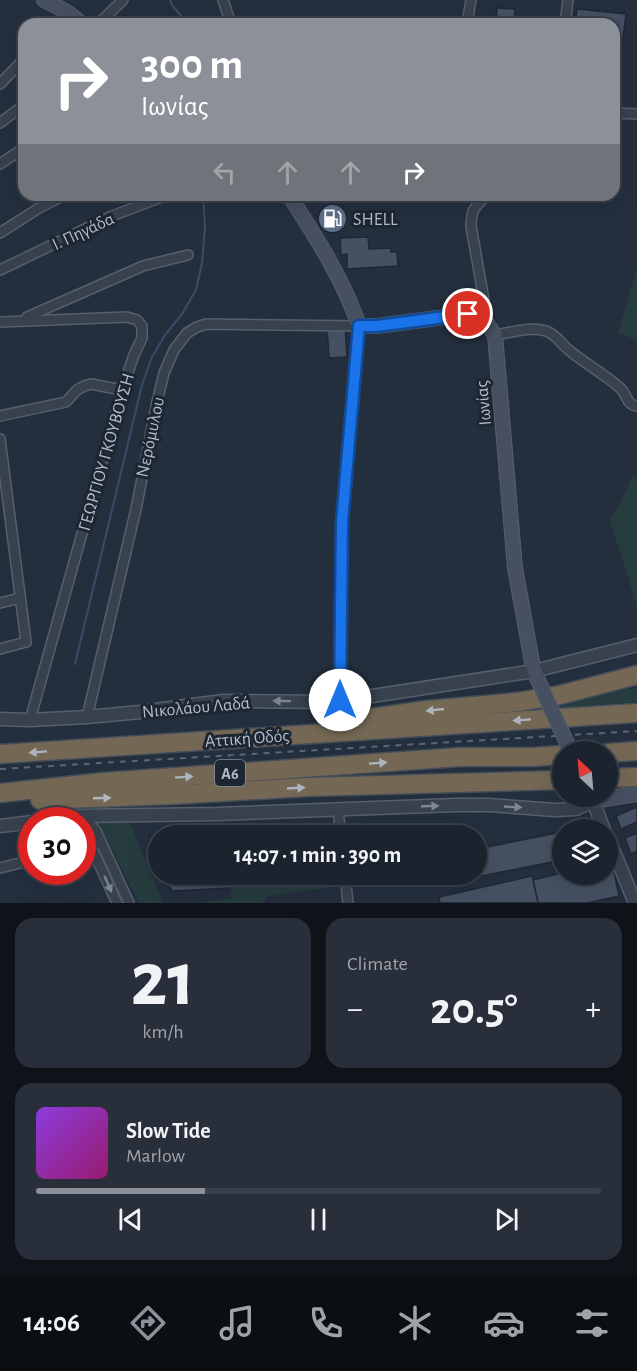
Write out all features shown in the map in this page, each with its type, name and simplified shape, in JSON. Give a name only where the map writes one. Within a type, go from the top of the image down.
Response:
[{"type":"highway","points":[[264,736],[333,723],[427,710],[518,702],[637,675]]},
{"type":"highway","name":"Αττική Οδός","points":[[0,754],[637,713]]},
{"type":"highway","points":[[618,752],[637,751]]},
{"type":"highway","name":"Αττική Οδός","points":[[0,794],[104,782],[448,758],[552,756]]},
{"type":"highway","points":[[533,757],[552,759]]},
{"type":"highway","points":[[618,764],[637,764]]},
{"type":"highway","points":[[618,778],[637,777]]},
{"type":"highway","points":[[0,794],[22,800],[320,787],[552,780]]},
{"type":"main road","points":[[44,0],[74,18]]},
{"type":"main road","points":[[293,201],[320,244],[354,310],[359,326],[377,326],[462,314],[483,318],[495,335]]},
{"type":"main road","name":"Ιωνίας","points":[[495,335],[515,568],[536,674],[566,741]]},
{"type":"main road","points":[[618,796],[637,794]]},
{"type":"street","points":[[104,18],[123,0]]},
{"type":"street","points":[[223,0],[229,18]]},
{"type":"street","points":[[469,18],[471,0]]},
{"type":"street","points":[[566,18],[568,0]]},
{"type":"street","points":[[62,18],[67,12]]},
{"type":"street","points":[[0,84],[18,65]]},
{"type":"street","points":[[0,123],[18,110]]},
{"type":"street","points":[[620,113],[637,114]]},
{"type":"street","points":[[0,164],[18,152]]},
{"type":"street","points":[[0,233],[53,201]]},
{"type":"street","name":"Ι. Πηγάδα","points":[[0,270],[112,216],[152,201]]},
{"type":"street","points":[[480,201],[474,208],[471,226],[484,300],[483,318]]},
{"type":"street","points":[[19,320],[142,266],[188,255]]},
{"type":"street","name":"ΓΕΩΡΓΙΟΥ ΓΚΟΥΒΟΥΣΗ","points":[[0,322],[127,317],[137,320],[142,326],[142,338],[122,390],[30,720]]},
{"type":"street","name":"Νερόμυλου","points":[[87,717],[136,509],[157,402],[164,373],[174,350],[187,333],[206,324],[359,326]]},
{"type":"street","points":[[340,700],[342,522],[359,326]]},
{"type":"street","points":[[495,335],[530,330],[546,331],[621,388],[630,404],[637,406]]},
{"type":"street","points":[[0,416],[66,402],[77,390],[91,384],[122,390]]},
{"type":"street","points":[[0,446],[4,501],[26,642],[0,649]]},
{"type":"street","points":[[0,603],[20,598]]},
{"type":"street","name":"Νικολάου Λαδά","points":[[0,719],[87,717],[214,701],[328,702],[536,674],[637,645]]},
{"type":"street","points":[[96,818],[115,815],[217,814],[455,805],[555,810],[579,807]]},
{"type":"street","points":[[338,810],[340,825]]},
{"type":"street","points":[[100,838],[104,822],[115,815]]},
{"type":"street","points":[[0,826],[18,824]]},
{"type":"street","points":[[96,832],[129,903]]},
{"type":"street","points":[[96,856],[117,903]]},
{"type":"street","points":[[618,861],[635,903]]},
{"type":"street","points":[[0,868],[18,864]]},
{"type":"street","points":[[346,885],[348,903]]},
{"type":"green space","points":[[637,268],[637,340],[618,333]]},
{"type":"green space","points":[[632,475],[637,477],[637,606],[610,520]]},
{"type":"green space","points":[[637,688],[637,702],[442,717]]},
{"type":"green space","points":[[126,814],[148,867],[148,885],[156,885],[163,903],[139,903],[96,815]]},
{"type":"green space","points":[[230,885],[343,885],[267,896],[263,903],[193,903],[231,899]]},
{"type":"building","points":[[497,8],[515,9],[514,18],[496,18]]},
{"type":"building","points":[[577,9],[626,14],[622,46],[620,46],[620,18],[576,18]]},
{"type":"building","points":[[340,213],[340,222],[327,223],[327,214]]},
{"type":"building","points":[[368,237],[369,249],[391,248],[391,252],[397,252],[398,266],[347,269],[347,254],[341,255],[340,238]]},
{"type":"building","points":[[345,326],[347,357],[329,358],[327,327]]},
{"type":"building","points":[[637,807],[637,822],[621,829],[616,816]]},
{"type":"building","points":[[637,833],[637,851],[631,854],[625,838]]},
{"type":"building","points":[[552,834],[552,862],[487,875],[487,847]]},
{"type":"building","points":[[552,875],[552,885],[617,885],[619,896],[588,903],[538,903],[533,880]]},
{"type":"building","points":[[532,876],[538,903],[440,903],[439,897]]},
{"type":"building","points":[[170,885],[229,885],[229,888],[172,891]]},
{"type":"waterway","points":[[170,0],[183,18]]},
{"type":"waterway","points":[[75,664],[142,385],[152,357],[196,290],[202,263],[205,226],[203,201]]},
{"type":"railway","points":[[0,769],[637,731]]},
{"type":"place","name":"SHELL","points":[[332,219]]},
{"type":"route","points":[[340,700],[342,522],[359,326],[377,326],[468,314]]}]
